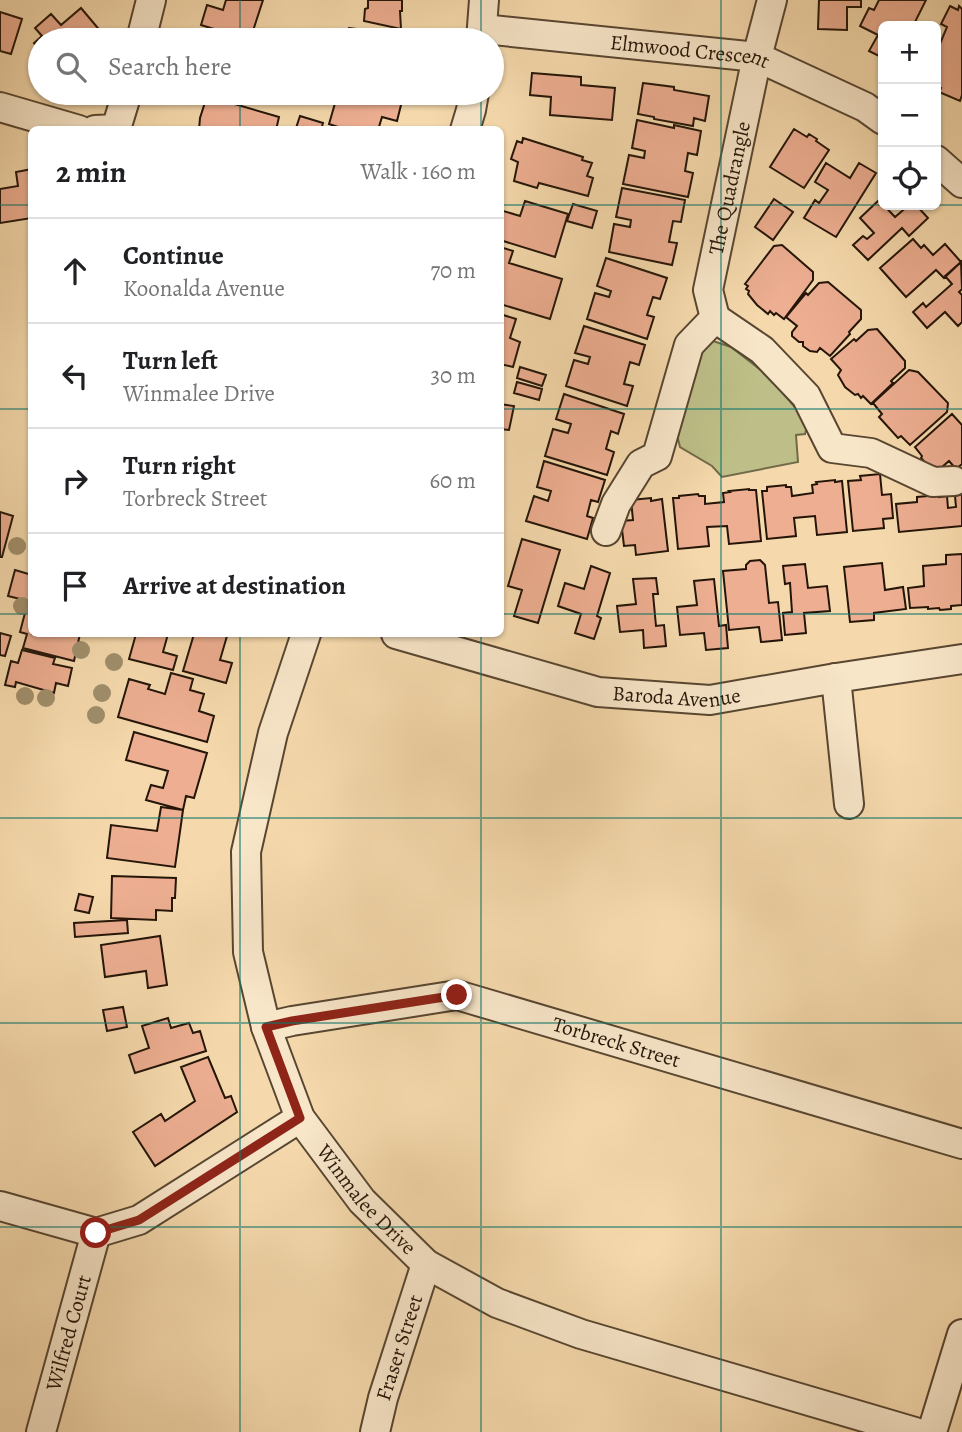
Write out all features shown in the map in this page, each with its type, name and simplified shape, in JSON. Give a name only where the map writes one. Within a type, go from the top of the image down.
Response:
[{"type":"street","points":[[144,28],[151,0]]},
{"type":"street","points":[[482,28],[484,0]]},
{"type":"street","name":"The Quadrangle","points":[[715,318],[709,290],[757,57],[772,0]]},
{"type":"street","name":"Elmwood Crescent","points":[[504,37],[757,57],[865,107],[878,116]]},
{"type":"street","points":[[117,126],[123,105]]},
{"type":"street","points":[[466,126],[472,105]]},
{"type":"street","points":[[0,107],[65,126]]},
{"type":"street","points":[[606,531],[616,504],[640,464],[657,456],[689,345],[715,318],[762,350],[806,396],[832,448],[871,453],[933,482],[954,481]]},
{"type":"street","name":"Winmalee Drive","points":[[305,637],[273,733],[246,852],[248,952],[266,1027],[300,1118],[362,1201],[426,1264],[497,1303],[580,1334],[915,1432]]},
{"type":"street","name":"Baroda Avenue","points":[[406,637],[598,692],[710,700],[962,659]]},
{"type":"street","points":[[836,678],[849,804]]},
{"type":"street","name":"Torbreck Street","points":[[266,1027],[457,995],[962,1144]]},
{"type":"street","points":[[0,1206],[96,1233],[139,1220],[300,1118]]},
{"type":"street","name":"Wilfred Court","points":[[41,1432],[96,1233]]},
{"type":"street","name":"Fraser Street","points":[[375,1432],[383,1398],[426,1264]]},
{"type":"street","points":[[932,1432],[962,1334]]},
{"type":"green space","points":[[710,340],[731,347],[766,374],[808,422],[805,434],[796,435],[798,462],[722,477],[712,466],[680,447],[676,431],[698,351]]},
{"type":"building","points":[[226,0],[263,0],[254,28],[211,28],[201,25],[207,5],[223,10]]},
{"type":"building","points":[[368,0],[402,0],[401,28],[364,21],[365,9],[368,8]]},
{"type":"building","points":[[819,0],[861,0],[861,7],[847,7],[847,30],[818,29]]},
{"type":"building","points":[[879,0],[926,0],[916,21],[878,21],[878,35],[860,26],[869,8],[874,10]]},
{"type":"building","points":[[950,6],[958,10],[959,6],[962,9],[960,101],[941,93],[941,41],[947,27],[941,24]]},
{"type":"building","points":[[81,8],[98,28],[35,28],[51,14],[61,25]]},
{"type":"building","points":[[0,12],[22,19],[11,54],[0,51]]},
{"type":"building","points":[[878,35],[878,56],[869,51]]},
{"type":"building","points":[[532,73],[581,77],[581,85],[615,88],[612,120],[550,115],[551,97],[530,95]]},
{"type":"building","points":[[643,83],[709,96],[705,121],[694,118],[693,126],[638,114]]},
{"type":"building","points":[[204,105],[238,105],[279,117],[277,126],[199,126]]},
{"type":"building","points":[[335,105],[401,105],[397,121],[382,117],[379,126],[329,124]]},
{"type":"building","points":[[300,116],[323,123],[322,126],[297,126]]},
{"type":"building","points":[[637,120],[701,131],[697,155],[688,153],[685,171],[693,173],[688,197],[623,184],[629,155],[644,158],[645,151],[632,148]]},
{"type":"building","points":[[794,129],[807,137],[809,134],[829,150],[804,188],[770,167]]},
{"type":"building","points":[[523,138],[583,157],[582,160],[592,163],[587,176],[593,178],[588,196],[539,183],[537,188],[514,181],[518,162],[511,159],[517,141],[522,143]]},
{"type":"building","points":[[826,163],[850,178],[859,163],[876,173],[836,237],[804,218],[815,200],[819,203],[828,190],[815,182]]},
{"type":"building","points":[[28,170],[28,219],[0,223],[0,189],[18,186],[16,172]]},
{"type":"building","points":[[622,188],[685,200],[681,222],[673,221],[669,242],[677,243],[672,265],[609,252],[614,224],[630,227],[631,220],[616,217]]},
{"type":"building","points":[[774,199],[793,212],[773,240],[755,227]]},
{"type":"building","points":[[525,201],[568,214],[555,257],[504,241],[504,211],[520,216]]},
{"type":"building","points":[[878,201],[878,210],[888,210],[895,217],[903,210],[921,210],[928,218],[909,236],[902,228],[868,260],[853,245],[863,236],[867,239],[874,233],[860,218]]},
{"type":"building","points":[[573,204],[597,211],[592,228],[567,221]]},
{"type":"building","points":[[913,239],[921,248],[924,245],[933,255],[945,244],[961,262],[944,278],[936,270],[906,297],[880,268]]},
{"type":"building","points":[[782,245],[813,272],[813,280],[784,319],[770,311],[768,314],[757,305],[748,294],[748,286],[745,284],[774,246]]},
{"type":"building","points":[[504,248],[513,251],[509,263],[562,279],[550,319],[504,305]]},
{"type":"building","points":[[606,258],[667,278],[660,299],[653,297],[647,315],[654,317],[647,339],[587,319],[595,293],[609,297],[611,291],[597,286]]},
{"type":"building","points":[[961,262],[962,289],[959,292],[962,295],[962,322],[958,326],[945,312],[927,328],[913,312],[923,303],[926,307],[952,284],[945,276]]},
{"type":"building","points":[[828,282],[861,310],[861,319],[830,356],[820,348],[817,352],[803,346],[803,342],[792,336],[797,326],[786,317],[806,293],[808,295],[819,283]]},
{"type":"building","points":[[504,315],[516,319],[510,338],[520,342],[513,367],[504,365]]},
{"type":"building","points":[[584,326],[645,345],[639,365],[630,362],[624,384],[633,386],[627,406],[566,386],[574,360],[588,364],[590,357],[575,353]]},
{"type":"building","points":[[877,329],[905,361],[905,368],[871,404],[863,396],[861,398],[858,394],[855,395],[845,387],[838,375],[841,370],[831,359],[854,339],[856,341],[868,330]]},
{"type":"building","points":[[520,367],[546,375],[542,386],[517,378]]},
{"type":"building","points":[[909,370],[918,372],[948,403],[947,412],[910,445],[901,436],[898,438],[879,417],[882,414],[873,403]]},
{"type":"building","points":[[517,382],[542,389],[539,400],[514,393]]},
{"type":"building","points":[[564,394],[624,414],[618,434],[611,431],[606,449],[614,452],[607,475],[545,456],[553,429],[568,433],[571,424],[556,419]]},
{"type":"building","points":[[504,405],[514,406],[509,430],[504,429]]},
{"type":"building","points":[[952,414],[962,425],[962,464],[956,469],[949,461],[935,473],[915,447]]},
{"type":"building","points":[[544,461],[605,480],[598,502],[591,500],[587,516],[593,518],[587,539],[526,521],[534,496],[548,501],[551,491],[537,487]]},
{"type":"building","points":[[880,474],[882,495],[891,494],[893,518],[883,519],[884,528],[853,531],[848,481],[861,480],[860,476]]},
{"type":"building","points":[[842,481],[847,532],[817,535],[815,516],[794,518],[796,536],[767,539],[762,491],[767,491],[767,487],[786,485],[791,487],[792,496],[813,493],[812,485],[817,484],[816,482]]},
{"type":"building","points":[[756,490],[761,541],[729,544],[727,526],[707,527],[709,546],[678,549],[673,498],[698,494],[705,496],[705,504],[724,502],[723,493]]},
{"type":"building","points":[[962,494],[962,526],[899,532],[896,504],[917,502],[917,497],[939,495],[947,496],[948,508],[956,507],[955,496]]},
{"type":"building","points":[[651,498],[651,501],[662,499],[668,551],[636,555],[635,545],[624,546],[621,521],[633,520],[631,500]]},
{"type":"building","points":[[0,512],[13,516],[2,557],[0,557]]},
{"type":"building","points":[[522,539],[560,550],[538,623],[514,616],[522,590],[508,586]]},
{"type":"building","points":[[962,554],[962,605],[940,610],[928,607],[910,608],[908,588],[924,586],[923,566],[946,564],[946,555]]},
{"type":"building","points":[[760,560],[765,565],[769,603],[778,602],[782,640],[761,642],[759,627],[729,630],[723,571],[746,569],[750,561]]},
{"type":"building","points":[[882,563],[885,590],[903,587],[906,609],[874,613],[874,620],[850,622],[844,567]]},
{"type":"building","points":[[805,564],[808,588],[827,586],[830,611],[804,613],[806,633],[785,635],[783,613],[792,612],[790,583],[785,584],[783,566]]},
{"type":"building","points":[[591,566],[610,573],[597,616],[601,618],[594,639],[575,633],[581,614],[558,606],[565,583],[584,589]]},
{"type":"building","points":[[15,570],[28,574],[28,601],[8,596]]},
{"type":"building","points":[[656,578],[658,594],[653,594],[656,626],[664,625],[666,646],[644,648],[643,630],[620,632],[617,606],[636,604],[633,579]]},
{"type":"building","points":[[714,579],[719,626],[726,625],[728,648],[706,650],[704,633],[680,635],[677,607],[697,605],[694,581]]},
{"type":"building","points":[[26,609],[28,637],[79,637],[74,661],[23,648],[27,634],[20,632]]},
{"type":"building","points":[[0,633],[11,636],[5,656],[0,655]]},
{"type":"building","points":[[135,637],[167,637],[163,652],[177,656],[173,670],[129,659]]},
{"type":"building","points":[[193,637],[227,637],[220,660],[232,663],[226,683],[183,671]]},
{"type":"building","points":[[22,650],[55,658],[53,664],[72,668],[68,686],[56,683],[54,693],[16,682],[15,687],[5,685],[11,661],[18,663]]},
{"type":"building","points":[[171,673],[193,679],[190,690],[204,694],[199,711],[214,716],[207,742],[118,717],[129,679],[150,685],[148,689],[165,694]]},
{"type":"building","points":[[134,732],[207,753],[194,798],[186,796],[183,810],[146,800],[151,785],[163,788],[168,771],[126,760]]},
{"type":"building","points":[[161,807],[183,810],[175,867],[107,858],[111,825],[157,831]]},
{"type":"building","points":[[112,876],[176,878],[172,911],[156,910],[156,920],[111,918]]},
{"type":"building","points":[[79,894],[93,897],[89,913],[75,910]]},
{"type":"building","points":[[127,920],[128,933],[75,937],[74,923]]},
{"type":"building","points":[[160,936],[167,985],[148,988],[146,971],[105,977],[101,945]]},
{"type":"building","points":[[123,1007],[127,1027],[107,1031],[103,1010]]},
{"type":"building","points":[[168,1018],[171,1028],[189,1023],[193,1033],[200,1031],[206,1051],[135,1073],[129,1055],[149,1048],[142,1026]]},
{"type":"building","points":[[208,1057],[225,1098],[231,1096],[237,1112],[155,1166],[133,1132],[161,1114],[165,1121],[195,1101],[181,1067]]},
{"type":"route","points":[[96,1233],[139,1220],[300,1118],[266,1027],[457,995]]}]
